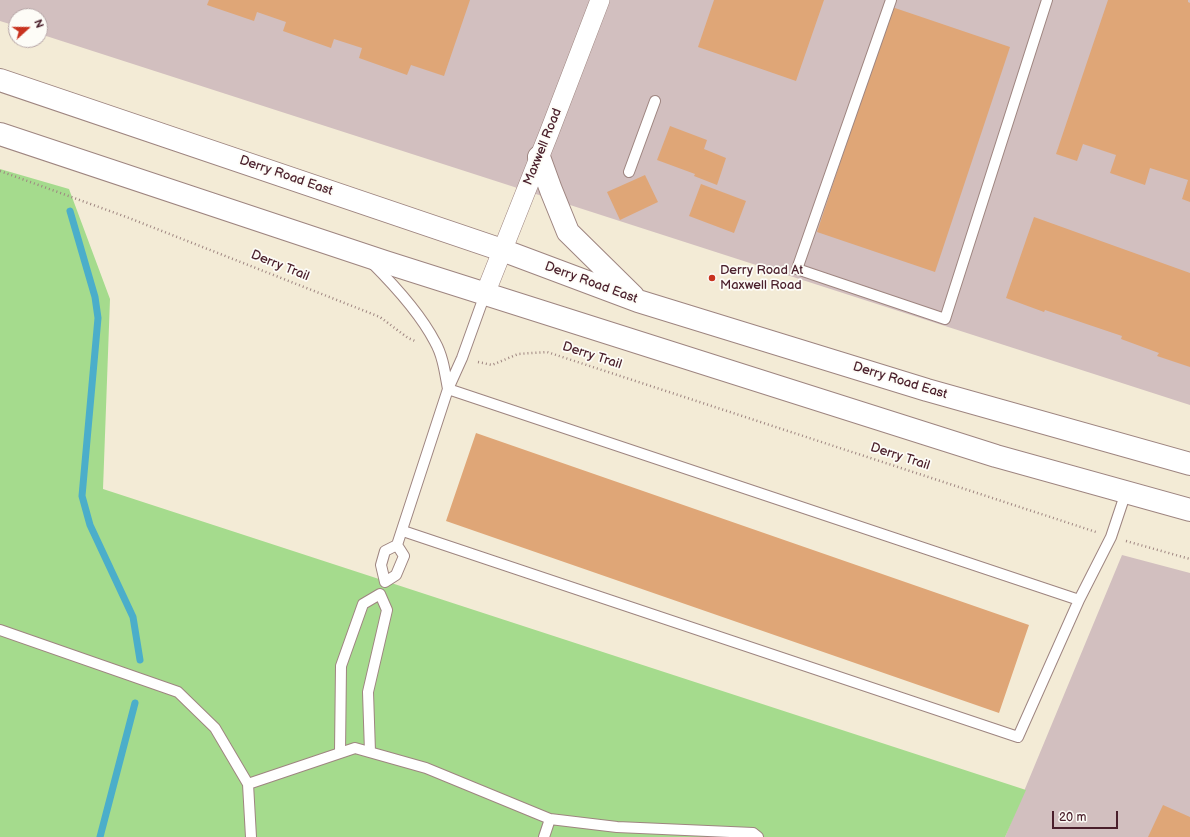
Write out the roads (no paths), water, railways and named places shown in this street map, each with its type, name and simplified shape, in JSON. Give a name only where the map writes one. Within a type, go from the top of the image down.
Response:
[{"type":"main road","name":"Derry Road East","points":[[0,80],[502,250],[638,301],[927,390],[1190,464]]},
{"type":"main road","points":[[0,134],[363,255],[996,456],[1190,510]]},
{"type":"main road","points":[[539,157],[568,232],[638,301]]},
{"type":"street","name":"Maxwell Road","points":[[485,294],[600,0]]},
{"type":"lane","points":[[891,0],[797,269],[945,319],[1047,0]]},
{"type":"lane","points":[[629,172],[655,101]]},
{"type":"lane","points":[[363,255],[392,283],[435,342],[443,364],[448,389]]},
{"type":"lane","points":[[385,582],[381,565],[385,551],[397,545],[448,389],[462,358],[485,294]]},
{"type":"lane","points":[[448,389],[1079,600]]},
{"type":"lane","points":[[402,531],[1018,737],[1079,600],[1111,537],[1126,492]]},
{"type":"lane","points":[[340,752],[341,666],[363,604],[380,594],[385,582],[396,575],[404,556],[397,545]]},
{"type":"lane","points":[[370,752],[368,692],[387,610],[380,594]]},
{"type":"lane","points":[[0,630],[178,692],[215,728],[248,784],[251,837]]},
{"type":"lane","points":[[248,784],[355,748],[426,768],[550,818],[618,828],[753,833],[758,837]]},
{"type":"lane","points":[[544,837],[550,818]]},
{"type":"waterway","points":[[70,211],[95,297],[98,318],[82,496],[90,525],[133,617],[140,660]]},
{"type":"waterway","points":[[100,837],[135,703]]},
{"type":"place","name":"Derry Road At Maxwell Road","points":[[712,278]]}]
